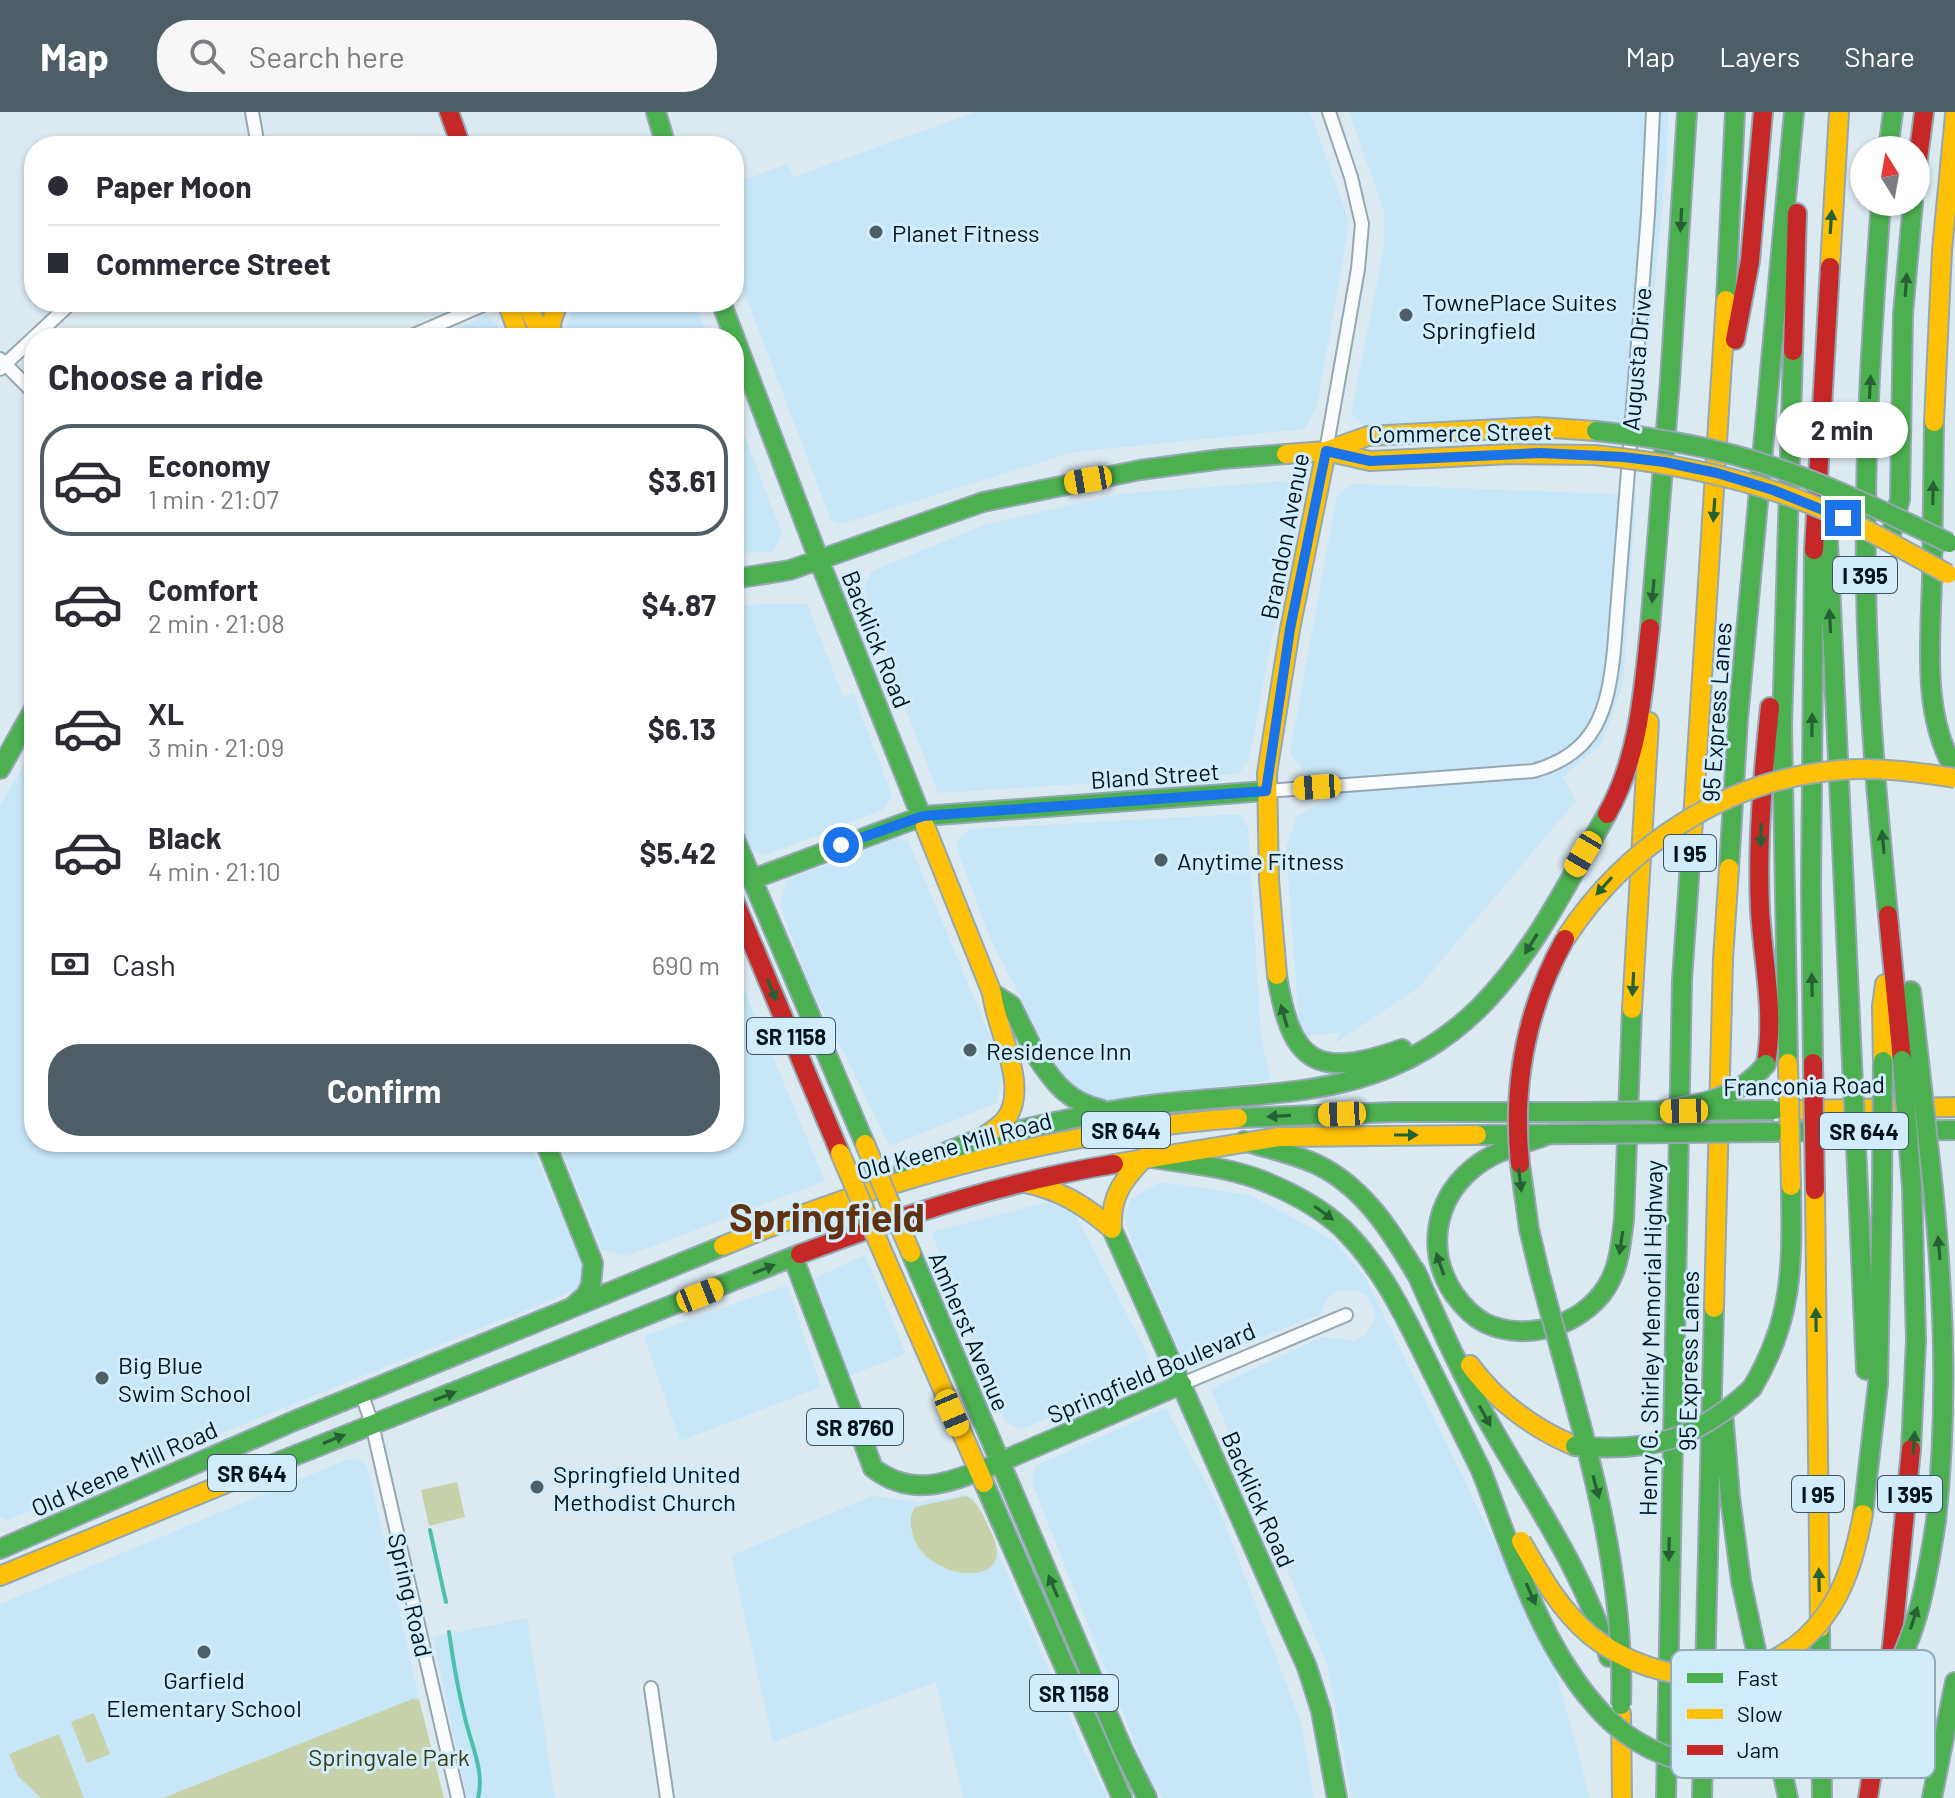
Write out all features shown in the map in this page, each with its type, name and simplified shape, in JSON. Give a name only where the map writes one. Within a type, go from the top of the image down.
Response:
[{"type":"main road","points":[[449,112],[457,136]]},
{"type":"main road","points":[[656,112],[663,136]]},
{"type":"main road","points":[[821,1207],[916,1163],[971,1142],[1045,1123],[1172,1102],[1300,1092],[1335,1086],[1396,1067],[1445,1037],[1475,1012],[1519,962],[1625,778],[1636,733],[1648,657],[1687,112]]},
{"type":"main road","name":"Henry G. Shirley Memorial Highway","points":[[1666,1798],[1682,980],[1721,404],[1735,112]]},
{"type":"main road","name":"I 95","points":[[1721,404],[1749,272],[1763,112]]},
{"type":"main road","name":"95 Express Lanes","points":[[1705,1650],[1723,959],[1738,719],[1794,112]]},
{"type":"main road","points":[[1244,1141],[1287,1153],[1323,1168],[1341,1180],[1381,1217],[1459,1347],[1490,1391],[1536,1428],[1575,1446],[1621,1450],[1664,1444],[1707,1426],[1728,1412],[1752,1388],[1773,1356],[1785,1316],[1792,1258],[1782,804],[1800,112]]},
{"type":"main road","name":"I 95","points":[[1820,1650],[1811,860],[1814,522],[1839,112]]},
{"type":"main road","points":[[1883,112],[1884,136]]},
{"type":"main road","points":[[1888,136],[1893,112]]},
{"type":"main road","points":[[1921,136],[1924,112]]},
{"type":"main road","points":[[1955,115],[1939,295],[1931,655],[1941,738],[1955,770]]},
{"type":"main road","name":"I 395","points":[[1880,216],[1868,431],[1865,588],[1871,707],[1912,1187],[1917,1343],[1912,1463],[1891,1650]]},
{"type":"main road","points":[[1889,542],[1897,517],[1901,474],[1903,314],[1912,216]]},
{"type":"main road","points":[[1823,356],[1828,445],[1830,623],[1863,1347],[1867,1404],[1872,1419]]},
{"type":"main road","name":"Backlick Road","points":[[744,363],[819,560],[992,993],[992,1010],[1014,1069],[1016,1094],[1006,1119],[997,1129],[971,1142]]},
{"type":"main road","name":"Commerce Street","points":[[744,577],[790,570],[955,511],[1022,493],[1208,461],[1326,451],[1368,436],[1538,427],[1668,439],[1723,450],[1806,477],[1952,545]]},
{"type":"main road","name":"Commerce Street","points":[[1326,451],[1370,461],[1511,454],[1594,455],[1664,462],[1717,473],[1808,503],[1952,576]]},
{"type":"main road","name":"Brandon Avenue","points":[[1326,451],[1290,629],[1266,791],[1269,880],[1277,975],[1285,1025],[1300,1050],[1312,1059],[1330,1063],[1369,1060],[1417,1042],[1445,1037]]},
{"type":"main road","points":[[1654,1112],[1702,1103],[1737,1090],[1751,1082],[1766,1064],[1771,1041],[1760,894],[1761,807],[1786,562]]},
{"type":"main road","points":[[1550,1134],[1488,1158],[1471,1169],[1457,1185],[1438,1217],[1435,1246],[1450,1287],[1473,1315],[1500,1328],[1516,1331],[1547,1328],[1565,1323],[1580,1314],[1607,1287],[1620,1253],[1624,1220],[1636,919],[1649,738],[1648,657]]},
{"type":"main road","points":[[0,769],[24,727]]},
{"type":"main road","points":[[1622,1798],[1623,1635],[1611,1553],[1535,1260],[1519,1176],[1517,1085],[1523,1044],[1540,991],[1567,935],[1602,887],[1648,845],[1720,800],[1773,781],[1823,771],[1899,769],[1955,778]]},
{"type":"main road","name":"Bland Street","points":[[744,882],[923,816],[1266,791]]},
{"type":"main road","name":"Amherst Avenue","points":[[744,887],[865,1144],[1123,1750],[1147,1798]]},
{"type":"main road","points":[[1788,1650],[1820,1622],[1840,1591],[1857,1547],[1863,1514],[1878,1384],[1882,1188],[1910,978],[1887,898]]},
{"type":"main road","name":"Amherst Avenue","points":[[744,924],[977,1471],[1122,1798]]},
{"type":"main road","name":"Backlick Road","points":[[992,993],[1011,1005],[1037,1057],[1069,1098],[1082,1106],[1109,1111]]},
{"type":"main road","points":[[1901,1061],[1933,1188],[1942,1277],[1946,1364],[1945,1448],[1936,1521],[1921,1594],[1902,1650]]},
{"type":"main road","name":"Franconia Road","points":[[1654,1112],[1955,1105]]},
{"type":"main road","name":"Old Keene Mill Road","points":[[0,1549],[361,1392],[821,1207],[970,1162],[1076,1138],[1145,1127],[1296,1115],[1654,1112]]},
{"type":"main road","name":"Franconia Road","points":[[1580,1134],[1955,1130]]},
{"type":"main road","name":"Old Keene Mill Road","points":[[0,1576],[793,1257],[904,1215],[1021,1182],[1244,1141],[1323,1136],[1580,1134]]},
{"type":"main road","points":[[549,1152],[590,1251],[593,1269],[586,1295],[572,1307]]},
{"type":"main road","points":[[1112,1229],[1110,1209],[1116,1189],[1145,1157],[1217,1168],[1259,1179],[1302,1198],[1331,1218],[1357,1242],[1388,1282],[1481,1470],[1536,1567],[1580,1625],[1601,1644],[1634,1663],[1671,1675]]},
{"type":"main road","points":[[1021,1182],[1066,1193],[1112,1229]]},
{"type":"main road","name":"Backlick Road","points":[[1112,1229],[1307,1667],[1321,1711],[1337,1798]]},
{"type":"main road","points":[[590,1251],[612,1274],[653,1275]]},
{"type":"main road","name":"Springfield Boulevard","points":[[793,1257],[858,1435],[873,1468],[895,1483],[917,1487],[977,1471],[1182,1384]]},
{"type":"main road","points":[[1415,1270],[1476,1399],[1579,1570],[1598,1616],[1621,1705]]},
{"type":"main road","points":[[1714,1279],[1734,1541],[1756,1650]]},
{"type":"main road","points":[[1481,1470],[1531,1595],[1554,1642],[1589,1697],[1617,1727],[1671,1757]]},
{"type":"main road","points":[[1932,1798],[1955,1682]]},
{"type":"main road","name":"95 Express Lanes","points":[[1702,1778],[1702,1798]]},
{"type":"main road","name":"I 95","points":[[1822,1778],[1822,1798]]},
{"type":"main road","name":"I 395","points":[[1868,1798],[1871,1778]]},
{"type":"street","points":[[252,112],[256,136]]},
{"type":"street","name":"Brandon Avenue","points":[[1326,451],[1358,269],[1362,224],[1355,188],[1329,112]]},
{"type":"street","name":"Augusta Drive","points":[[1584,743],[1602,712],[1610,688],[1648,214],[1653,112]]},
{"type":"street","points":[[43,328],[61,312]]},
{"type":"street","points":[[430,328],[467,312]]},
{"type":"street","points":[[24,345],[2,364],[24,384]]},
{"type":"street","name":"Bland Street","points":[[1266,791],[1533,771],[1568,758],[1584,743]]},
{"type":"street","name":"Springfield Boulevard","points":[[1182,1384],[1346,1315]]},
{"type":"street","name":"Spring Road","points":[[361,1392],[372,1424],[458,1798]]},
{"type":"street","points":[[651,1688],[667,1798]]},
{"type":"shaded area","points":[[976,112],[1310,112],[1349,222],[1317,407],[1304,429],[1074,452],[841,524],[831,520],[744,291],[744,179],[788,164],[793,177]]},
{"type":"shaded area","points":[[1349,112],[1668,112],[1667,154],[1641,431],[1537,422],[1365,427],[1351,414],[1384,247],[1384,211]]},
{"type":"shaded area","points":[[572,312],[698,312],[704,328],[566,328]]},
{"type":"shaded area","points":[[486,316],[498,328],[459,328]]},
{"type":"shaded area","points":[[744,433],[782,534],[772,552],[744,553]]},
{"type":"shaded area","points":[[1286,481],[1298,498],[1249,760],[1238,774],[938,793],[880,643],[864,587],[872,571],[987,524],[1120,494]]},
{"type":"shaded area","points":[[1352,484],[1636,495],[1623,684],[1602,743],[1563,777],[1576,801],[1418,988],[1334,1044],[1342,1032],[1300,1037],[1286,847],[1297,816],[1326,800],[1290,752],[1337,496]]},
{"type":"shaded area","points":[[807,604],[843,697],[853,693],[892,796],[884,809],[766,855],[751,851],[744,831],[744,605]]},
{"type":"shaded area","points":[[24,764],[24,1152],[533,1152],[583,1269],[584,1279],[575,1290],[7,1520],[0,1517],[0,806]]},
{"type":"shaded area","points":[[1239,814],[1248,828],[1261,1038],[1271,1080],[1108,1102],[1079,1093],[1052,1059],[990,938],[957,849],[959,837],[972,829]]},
{"type":"shaded area","points":[[895,838],[908,840],[1004,1070],[996,1103],[890,1146],[808,981],[780,904],[787,880]]},
{"type":"shaded area","points":[[744,989],[825,1181],[627,1256],[602,1250],[563,1152],[744,1152]]},
{"type":"shaded area","points":[[1161,1182],[1250,1195],[1333,1240],[1365,1277],[1554,1664],[1590,1798],[1352,1798],[1327,1664],[1211,1389],[1322,1337],[1354,1341],[1366,1335],[1375,1317],[1374,1309],[1367,1296],[1359,1291],[1340,1290],[1327,1299],[1316,1316],[1186,1366],[1133,1244],[1125,1217],[1132,1198]]},
{"type":"shaded area","points":[[1048,1202],[1075,1214],[1149,1357],[1142,1375],[1022,1429],[1006,1423],[968,1332],[959,1335],[927,1260],[940,1255],[932,1232]]},
{"type":"shaded area","points":[[865,1255],[906,1354],[849,1376],[815,1278]]},
{"type":"shaded area","points":[[787,1285],[821,1387],[680,1441],[644,1336]]},
{"type":"shaded area","points":[[1166,1408],[1217,1504],[1286,1683],[1301,1723],[1314,1798],[1162,1798],[1149,1778],[1032,1483],[1035,1466]]},
{"type":"shaded area","name":"Garfield Elementary School","points":[[358,1459],[366,1465],[370,1477],[419,1699],[166,1798],[0,1798],[0,1604],[346,1460]]},
{"type":"shaded area","points":[[964,1495],[974,1498],[1085,1753],[1108,1798],[963,1798],[936,1682],[773,1742],[731,1556],[872,1496],[918,1502]]},
{"type":"shaded area","points":[[527,1618],[555,1798],[467,1798],[433,1637]]},
{"type":"green space","points":[[457,1482],[465,1517],[429,1526],[421,1490]]},
{"type":"green space","points":[[966,1496],[981,1511],[997,1552],[993,1565],[982,1572],[966,1573],[932,1561],[919,1548],[911,1528],[915,1507]]},
{"type":"green space","name":"Springvale Park","points":[[419,1699],[444,1798],[163,1798]]},
{"type":"green space","points":[[94,1713],[110,1754],[87,1763],[71,1722]]},
{"type":"green space","points":[[59,1734],[84,1798],[41,1798],[18,1776],[9,1754]]},
{"type":"waterway","points":[[430,1530],[446,1602]]},
{"type":"waterway","points":[[449,1632],[460,1697],[479,1768],[478,1798]]},
{"type":"traffic: fast","points":[[656,112],[663,136]]},
{"type":"traffic: fast","points":[[1650,628],[1687,112]]},
{"type":"traffic: fast","points":[[1726,300],[1735,112]]},
{"type":"traffic: fast","points":[[1729,868],[1738,719],[1794,112]]},
{"type":"traffic: fast","points":[[1890,136],[1893,112]]},
{"type":"traffic: fast","points":[[1880,216],[1867,436],[1866,577],[1873,746],[1888,915]]},
{"type":"traffic: fast","points":[[1889,542],[1900,499],[1903,314],[1912,216]]},
{"type":"traffic: fast","points":[[725,312],[731,328]]},
{"type":"traffic: fast","points":[[1788,1063],[1782,726],[1793,351]]},
{"type":"traffic: fast","points":[[744,363],[925,826]]},
{"type":"traffic: fast","points":[[1934,422],[1930,676],[1937,725],[1955,770]]},
{"type":"traffic: fast","points":[[1596,431],[1683,443],[1762,463],[1844,494],[1949,543]]},
{"type":"traffic: fast","points":[[744,577],[790,570],[983,502],[1140,470],[1286,454]]},
{"type":"traffic: fast","points":[[1828,541],[1852,1063]]},
{"type":"traffic: fast","points":[[1813,1063],[1814,550]]},
{"type":"traffic: fast","points":[[0,769],[24,727]]},
{"type":"traffic: fast","points":[[750,880],[923,816],[1266,791]]},
{"type":"traffic: fast","points":[[971,1142],[1127,1108],[1325,1086],[1405,1061],[1443,1038],[1480,1007],[1499,986],[1550,915],[1607,814]]},
{"type":"traffic: fast","points":[[1666,1798],[1682,980],[1692,835]]},
{"type":"traffic: fast","points":[[744,860],[865,1144]]},
{"type":"traffic: fast","points":[[1277,975],[1290,1029],[1300,1046],[1313,1057],[1349,1063],[1402,1049]]},
{"type":"traffic: fast","points":[[1911,991],[1919,1061]]},
{"type":"traffic: fast","points":[[992,993],[1011,1005],[1037,1057]]},
{"type":"traffic: fast","points":[[1550,1134],[1499,1152],[1472,1169],[1449,1196],[1438,1228],[1440,1261],[1454,1294],[1472,1314],[1502,1329],[1539,1330],[1574,1318],[1601,1294],[1614,1272],[1624,1220],[1632,1009]]},
{"type":"traffic: fast","points":[[1037,1057],[1063,1090],[1079,1102],[1100,1109]]},
{"type":"traffic: fast","points":[[1902,1060],[1912,1187]]},
{"type":"traffic: fast","points":[[1882,1188],[1883,1061]]},
{"type":"traffic: fast","points":[[1919,1061],[1933,1188]]},
{"type":"traffic: fast","points":[[1852,1063],[1858,1189]]},
{"type":"traffic: fast","points":[[1654,1112],[1715,1099],[1743,1086],[1766,1064]]},
{"type":"traffic: fast","points":[[1580,1112],[1774,1110]]},
{"type":"traffic: fast","points":[[1238,1118],[1395,1112],[1580,1112]]},
{"type":"traffic: fast","points":[[1774,1132],[1955,1130]]},
{"type":"traffic: fast","points":[[1580,1134],[1774,1132]]},
{"type":"traffic: fast","points":[[1477,1135],[1580,1134]]},
{"type":"traffic: fast","points":[[1244,1141],[1311,1162],[1337,1176],[1378,1216],[1420,1280]]},
{"type":"traffic: fast","points":[[904,1169],[971,1142]]},
{"type":"traffic: fast","points":[[549,1152],[593,1263],[591,1285],[575,1305]]},
{"type":"traffic: fast","points":[[1145,1157],[1216,1168],[1258,1179],[1303,1200],[1342,1228],[1378,1272],[1398,1305],[1481,1470]]},
{"type":"traffic: fast","points":[[1520,1164],[1529,1229],[1583,1434],[1607,1541],[1616,1595],[1621,1705]]},
{"type":"traffic: fast","points":[[1752,1388],[1776,1338],[1788,1290],[1791,1186]]},
{"type":"traffic: fast","points":[[1911,1449],[1916,1340],[1912,1187]]},
{"type":"traffic: fast","points":[[1863,1514],[1878,1384],[1882,1188]]},
{"type":"traffic: fast","points":[[1933,1188],[1943,1354],[1942,1437],[1936,1521]]},
{"type":"traffic: fast","points":[[1858,1189],[1866,1370]]},
{"type":"traffic: fast","points":[[1112,1229],[1307,1667],[1321,1711],[1337,1798]]},
{"type":"traffic: fast","points":[[0,1549],[294,1421],[723,1246]]},
{"type":"traffic: fast","points":[[911,1253],[1123,1750],[1147,1798]]},
{"type":"traffic: fast","points":[[241,1477],[800,1254]]},
{"type":"traffic: fast","points":[[793,1257],[873,1468],[902,1483],[930,1485],[989,1467]]},
{"type":"traffic: fast","points":[[1415,1270],[1474,1395],[1574,1570],[1609,1657]]},
{"type":"traffic: fast","points":[[1706,1650],[1714,1308]]},
{"type":"traffic: fast","points":[[1000,1462],[1182,1384]]},
{"type":"traffic: fast","points":[[1575,1446],[1626,1447],[1671,1439],[1711,1420],[1752,1388]]},
{"type":"traffic: fast","points":[[1723,1412],[1741,1581],[1756,1650]]},
{"type":"traffic: fast","points":[[1481,1470],[1530,1598],[1562,1660],[1603,1714],[1634,1740],[1671,1757]]},
{"type":"traffic: fast","points":[[984,1483],[1122,1798]]},
{"type":"traffic: fast","points":[[1905,1650],[1924,1588],[1936,1521]]},
{"type":"traffic: fast","points":[[1820,1628],[1820,1650]]},
{"type":"traffic: fast","points":[[1932,1798],[1955,1682]]},
{"type":"traffic: fast","points":[[1702,1778],[1702,1798]]},
{"type":"traffic: fast","points":[[1784,1778],[1788,1798]]},
{"type":"traffic: fast","points":[[1822,1778],[1822,1798]]},
{"type":"traffic: slow","points":[[1830,267],[1839,112]]},
{"type":"traffic: slow","points":[[1934,422],[1942,250],[1955,115]]},
{"type":"traffic: slow","points":[[1692,835],[1726,300]]},
{"type":"traffic: slow","points":[[511,312],[516,328]]},
{"type":"traffic: slow","points":[[530,312],[538,328]]},
{"type":"traffic: slow","points":[[551,328],[555,312]]},
{"type":"traffic: slow","points":[[1286,454],[1326,451],[1368,436],[1538,427],[1596,431]]},
{"type":"traffic: slow","points":[[1326,451],[1370,461],[1511,454],[1594,455]]},
{"type":"traffic: slow","points":[[1277,975],[1269,880],[1267,773],[1290,629],[1326,451]]},
{"type":"traffic: slow","points":[[1594,455],[1684,468],[1771,490],[1843,518],[1948,574]]},
{"type":"traffic: slow","points":[[1632,1009],[1649,722]]},
{"type":"traffic: slow","points":[[1565,939],[1618,874],[1683,823],[1719,803],[1758,787],[1798,776],[1840,770],[1898,771],[1955,778]]},
{"type":"traffic: slow","points":[[925,826],[992,993],[1010,1058],[1014,1092],[1012,1107],[1003,1122],[985,1136]]},
{"type":"traffic: slow","points":[[1714,1308],[1723,959],[1729,868]]},
{"type":"traffic: slow","points":[[1883,1061],[1882,1006],[1885,984]]},
{"type":"traffic: slow","points":[[1788,1063],[1791,1186]]},
{"type":"traffic: slow","points":[[1799,1110],[1955,1107]]},
{"type":"traffic: slow","points":[[723,1246],[848,1199],[975,1161],[1106,1134],[1238,1118]]},
{"type":"traffic: slow","points":[[1114,1164],[1279,1137],[1477,1135]]},
{"type":"traffic: slow","points":[[865,1144],[911,1253]]},
{"type":"traffic: slow","points":[[840,1153],[887,1262]]},
{"type":"traffic: slow","points":[[1112,1229],[1113,1207],[1120,1189],[1145,1157]]},
{"type":"traffic: slow","points":[[1026,1183],[1072,1200],[1112,1229]]},
{"type":"traffic: slow","points":[[1815,1190],[1820,1628]]},
{"type":"traffic: slow","points":[[887,1262],[984,1483]]},
{"type":"traffic: slow","points":[[1470,1365],[1492,1391],[1517,1413],[1575,1446]]},
{"type":"traffic: slow","points":[[0,1576],[241,1477]]},
{"type":"traffic: slow","points":[[1788,1650],[1800,1642],[1832,1605],[1845,1581],[1863,1514]]},
{"type":"traffic: slow","points":[[1521,1541],[1560,1603],[1590,1635],[1618,1653],[1671,1672]]},
{"type":"traffic: slow","points":[[1621,1714],[1622,1798]]},
{"type":"traffic: jam","points":[[449,112],[457,136]]},
{"type":"traffic: jam","points":[[1735,340],[1750,261],[1763,112]]},
{"type":"traffic: jam","points":[[1921,136],[1924,112]]},
{"type":"traffic: jam","points":[[1793,351],[1797,213]]},
{"type":"traffic: jam","points":[[1814,550],[1830,267]]},
{"type":"traffic: jam","points":[[1607,814],[1618,793],[1633,747],[1650,628]]},
{"type":"traffic: jam","points":[[1766,1064],[1769,1006],[1760,910],[1759,859],[1770,707]]},
{"type":"traffic: jam","points":[[1888,915],[1902,1060]]},
{"type":"traffic: jam","points":[[744,924],[840,1153]]},
{"type":"traffic: jam","points":[[1520,1164],[1518,1105],[1525,1048],[1540,992],[1565,939]]},
{"type":"traffic: jam","points":[[1813,1063],[1815,1190]]},
{"type":"traffic: jam","points":[[800,1254],[955,1201],[1033,1180],[1114,1164]]},
{"type":"traffic: jam","points":[[1891,1650],[1911,1449]]},
{"type":"traffic: jam","points":[[1868,1798],[1871,1778]]},
{"type":"place","name":"Planet Fitness","points":[[876,232]]},
{"type":"place","name":"TownePlace Suites Springfield","points":[[1406,315]]},
{"type":"place","name":"Anytime Fitness","points":[[1161,860]]},
{"type":"place","name":"Residence Inn","points":[[970,1050]]},
{"type":"place","name":"Big Blue Swim School","points":[[102,1378]]},
{"type":"place","name":"Springfield United Methodist Church","points":[[537,1487]]},
{"type":"place","name":"Garfield Elementary School","points":[[204,1652]]},
{"type":"district","name":"Springfield","points":[[827,1216]]},
{"type":"route","points":[[841,845],[923,816],[1266,791],[1290,629],[1326,451],[1370,461],[1565,453],[1664,462],[1717,473],[1773,490],[1843,518]]}]
